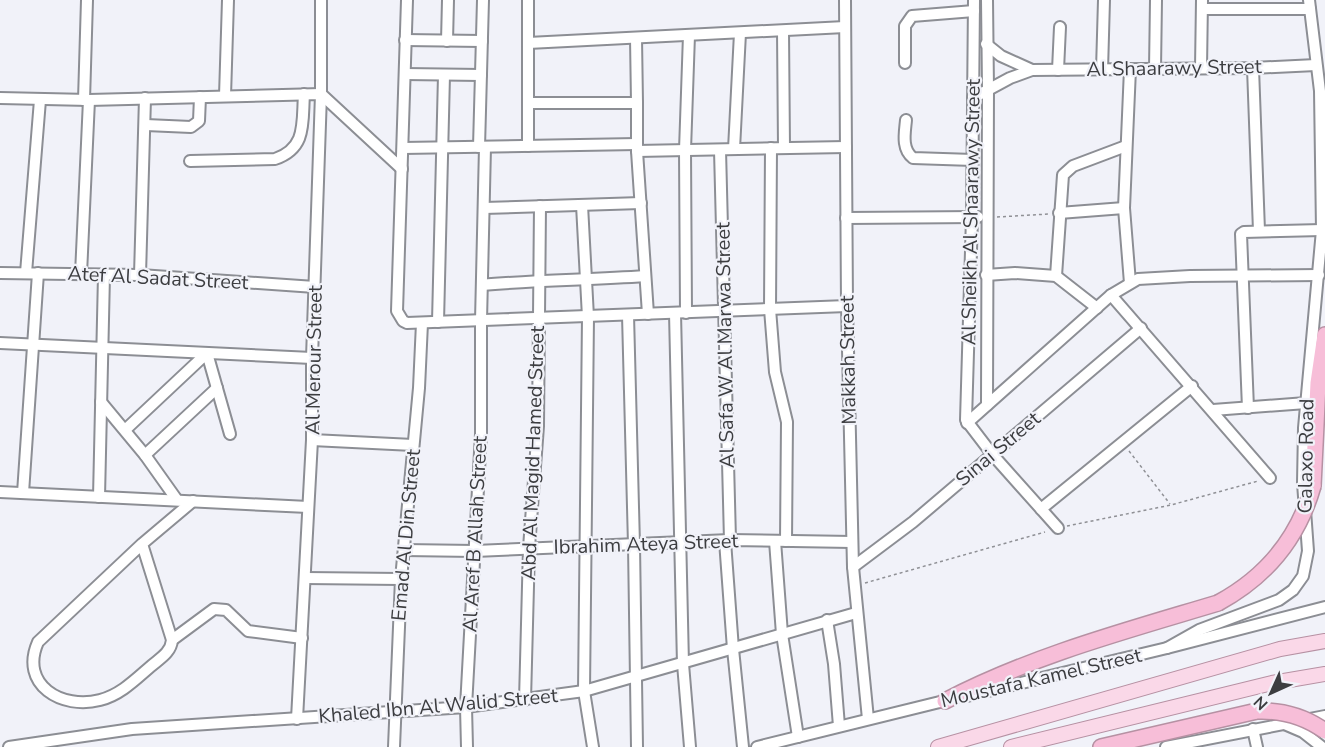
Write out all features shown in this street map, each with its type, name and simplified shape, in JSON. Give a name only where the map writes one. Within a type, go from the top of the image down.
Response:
[{"type":"highway","points":[[945,701],[997,675],[1050,654],[1218,603],[1257,578],[1278,556],[1299,524],[1313,486],[1317,383],[1325,334]]},
{"type":"highway","points":[[1101,747],[1269,710],[1293,714],[1325,731]]},
{"type":"main road","points":[[938,747],[1280,649],[1325,641]]},
{"type":"main road","points":[[1011,747],[1272,682],[1325,674]]},
{"type":"street","points":[[81,274],[87,0]]},
{"type":"street","points":[[225,96],[228,0]]},
{"type":"street","name":"Al Merour Street","points":[[297,719],[312,440],[312,358],[321,94],[321,0]]},
{"type":"street","points":[[406,0],[398,311],[399,316],[407,323],[847,306]]},
{"type":"street","points":[[447,41],[448,0]]},
{"type":"street","name":"Al Aref B Allah Street","points":[[466,747],[466,707],[481,434],[484,208],[481,75],[483,0]]},
{"type":"street","points":[[528,0],[528,146]]},
{"type":"street","name":"Makkah Street","points":[[845,0],[847,306],[852,542],[856,613],[868,719]]},
{"type":"street","name":"Al Sheikh Al Shaarawy Street","points":[[987,0],[987,405]]},
{"type":"street","points":[[1102,70],[1104,0]]},
{"type":"street","points":[[1155,69],[1156,0]]},
{"type":"street","points":[[1201,68],[1202,4],[1309,5]]},
{"type":"street","points":[[905,63],[905,26],[912,16],[974,5]]},
{"type":"street","name":"Al Sheikh Al Shaarawy Street","points":[[967,423],[974,5]]},
{"type":"street","name":"Galaxo Road","points":[[1167,648],[1199,630],[1279,600],[1293,590],[1303,576],[1308,551],[1303,483],[1306,403],[1322,230],[1320,91],[1309,5]]},
{"type":"street","points":[[528,43],[845,27]]},
{"type":"street","points":[[1058,70],[1060,27]]},
{"type":"street","name":"Al Shaarawy Street","points":[[974,30],[1001,56],[1032,70]]},
{"type":"street","points":[[783,31],[784,148]]},
{"type":"street","points":[[734,149],[740,33]]},
{"type":"street","points":[[689,35],[681,313],[681,544],[683,663],[690,747]]},
{"type":"street","points":[[636,38],[637,147],[648,314]]},
{"type":"street","points":[[405,40],[482,41]]},
{"type":"street","name":"Al Shaarawy Street","points":[[973,98],[988,88],[1032,70],[1253,68],[1316,65]]},
{"type":"street","points":[[1253,68],[1259,231]]},
{"type":"street","points":[[1130,69],[1124,208],[1130,283]]},
{"type":"street","points":[[405,74],[481,75]]},
{"type":"street","points":[[438,322],[444,75]]},
{"type":"street","points":[[190,161],[274,159],[286,155],[295,148],[301,137],[304,94]]},
{"type":"street","points":[[0,98],[86,100],[321,94],[402,169]]},
{"type":"street","points":[[146,125],[191,127],[199,121],[200,97]]},
{"type":"street","points":[[140,275],[145,98]]},
{"type":"street","points":[[26,273],[40,100]]},
{"type":"street","points":[[528,103],[637,103]]},
{"type":"street","points":[[906,120],[905,147],[913,158],[972,160]]},
{"type":"street","points":[[403,148],[528,146],[720,150],[846,147]]},
{"type":"street","points":[[1056,276],[1063,175],[1067,170],[1126,146]]},
{"type":"street","points":[[771,148],[770,309],[774,372],[781,391],[787,422],[781,541],[782,634],[798,737]]},
{"type":"street","name":"Al Safa W Al Marwa Street","points":[[720,150],[725,311],[727,540],[733,649],[743,747]]},
{"type":"street","points":[[484,208],[641,203]]},
{"type":"street","points":[[582,205],[588,317],[584,692],[593,747]]},
{"type":"street","name":"Abd Al Magid Hamed Street","points":[[525,700],[529,548],[538,426],[540,206]]},
{"type":"street","points":[[1059,213],[1124,208]]},
{"type":"street","points":[[846,218],[987,217]]},
{"type":"street","points":[[1248,408],[1241,234],[1259,231],[1322,230]]},
{"type":"street","name":"Atef Al Sadat Street","points":[[0,273],[140,275],[315,287]]},
{"type":"street","points":[[23,493],[38,273]]},
{"type":"street","points":[[986,274],[1015,273],[1056,276],[1097,308]]},
{"type":"street","points":[[99,497],[104,275]]},
{"type":"street","points":[[1058,528],[967,423],[1112,295],[1138,279],[1190,276],[1319,275]]},
{"type":"street","points":[[482,285],[538,280],[645,276]]},
{"type":"street","points":[[1112,295],[1270,478]]},
{"type":"street","points":[[628,315],[637,747]]},
{"type":"street","name":"Emad Al Din Street","points":[[394,747],[401,579],[422,323]]},
{"type":"street","name":"Sinai Street","points":[[853,567],[913,522],[1141,328]]},
{"type":"street","points":[[0,344],[312,358]]},
{"type":"street","points":[[207,353],[230,434]]},
{"type":"street","points":[[125,430],[207,353]]},
{"type":"street","points":[[1041,509],[1192,386]]},
{"type":"street","points":[[146,454],[217,388]]},
{"type":"street","points":[[101,402],[146,454],[177,500]]},
{"type":"street","points":[[1213,410],[1306,403]]},
{"type":"street","points":[[312,440],[413,445]]},
{"type":"street","points":[[0,492],[308,507]]},
{"type":"street","points":[[194,501],[142,543],[38,642],[33,653],[32,665],[34,676],[41,686],[63,698],[75,701],[100,700],[122,691],[168,651],[172,640],[214,609],[226,609],[248,631],[302,638]]},
{"type":"street","name":"Ibrahim Ateya Street","points":[[404,550],[681,544],[727,540],[852,542]]},
{"type":"street","points":[[142,543],[172,640]]},
{"type":"street","points":[[305,578],[401,579]]},
{"type":"street","name":"Moustafa Kamel Street","points":[[757,747],[1167,648],[1325,607]]},
{"type":"street","name":"Khaled Ibn Al Walid Street","points":[[9,747],[132,729],[466,707],[584,692],[856,613]]},
{"type":"street","points":[[827,621],[834,664],[839,726]]},
{"type":"street","points":[[1166,747],[1325,716]]},
{"type":"street","points":[[1282,723],[1303,732],[1322,747]]},
{"type":"street","points":[[1253,729],[1257,747]]},
{"type":"path","points":[[987,217],[1059,213]]},
{"type":"path","points":[[1123,443],[1171,506]]}]
